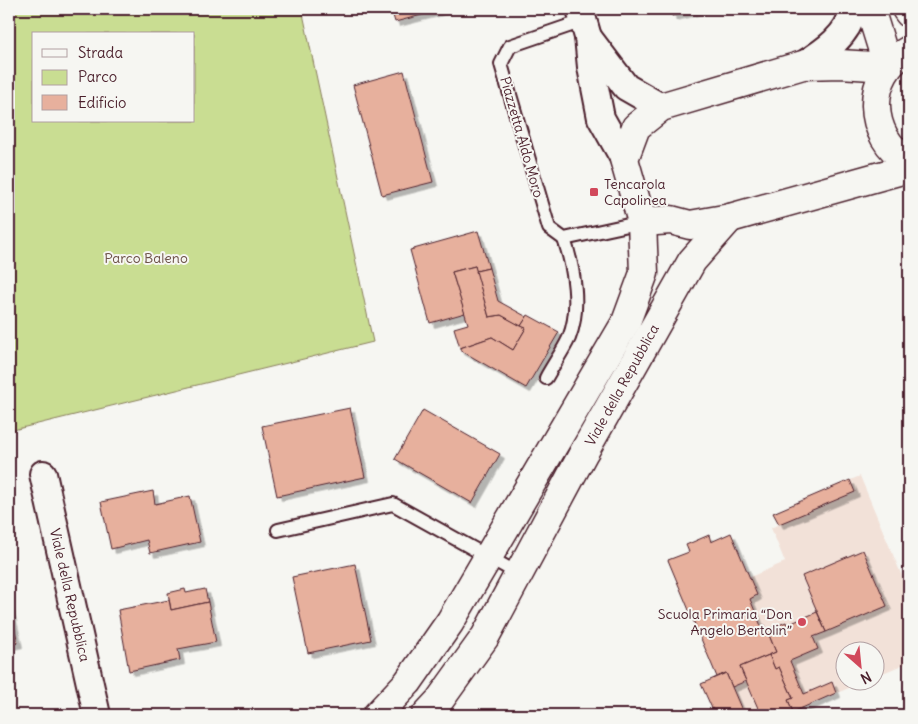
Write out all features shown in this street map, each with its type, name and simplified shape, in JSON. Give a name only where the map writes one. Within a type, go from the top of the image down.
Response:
[{"type":"street","points":[[803,65],[827,50],[851,23],[854,9]]},
{"type":"street","points":[[870,9],[888,67]]},
{"type":"street","points":[[906,9],[909,13]]},
{"type":"street","points":[[584,22],[626,88],[661,107]]},
{"type":"street","points":[[584,22],[601,118],[624,159],[642,222],[671,220],[690,225],[730,218],[909,168]]},
{"type":"street","points":[[909,50],[888,67],[879,84],[875,104],[877,124],[886,142],[899,156],[909,161]]},
{"type":"street","points":[[624,159],[636,127],[661,107],[803,65],[840,64],[888,67]]},
{"type":"street","name":"Viale della Repubblica","points":[[426,715],[439,701],[485,637],[692,261],[730,218]]},
{"type":"street","name":"Viale della Repubblica","points":[[377,715],[408,682],[450,622],[626,322],[644,273],[642,222]]},
{"type":"street","name":"Viale della Repubblica","points":[[43,474],[97,715]]},
{"type":"lane","name":"Piazzetta Aldo Moro","points":[[546,378],[569,337],[575,300],[573,267],[564,239],[549,228],[500,64],[510,46],[584,22]]},
{"type":"lane","points":[[564,239],[642,222]]},
{"type":"lane","points":[[278,530],[393,504],[519,574]]},
{"type":"shaded area","name":"Scuola Primaria “Don Angelo Bertolin”","points":[[860,476],[909,593],[909,662],[886,672],[886,642],[836,642],[836,692],[839,692],[785,715],[715,715],[701,684],[717,677],[668,560],[688,552],[686,545],[709,535],[712,542],[731,533],[750,577],[785,562],[771,528],[779,524],[773,513]]},
{"type":"green space","name":"Parco Baleno","points":[[9,9],[302,9],[373,342],[9,431]]},
{"type":"building","points":[[391,9],[445,9],[395,22]]},
{"type":"building","points":[[670,9],[701,9],[672,16]]},
{"type":"building","points":[[404,71],[433,182],[382,195],[353,85]]},
{"type":"building","points":[[478,231],[489,268],[476,271],[475,266],[452,272],[465,313],[430,323],[410,250]]},
{"type":"building","points":[[475,266],[489,317],[501,315],[526,328],[513,350],[492,337],[460,348],[454,328],[468,324],[452,272]]},
{"type":"building","points":[[489,268],[498,301],[527,317],[521,326],[501,315],[489,317],[476,271]]},
{"type":"building","points":[[528,315],[559,332],[526,388],[460,350],[460,348],[492,337],[513,350],[526,328],[521,326]]},
{"type":"building","points":[[350,408],[365,477],[277,496],[262,426]]},
{"type":"building","points":[[423,410],[500,454],[472,503],[395,459]]},
{"type":"building","points":[[850,480],[855,492],[779,524],[773,513]]},
{"type":"building","points":[[153,491],[155,504],[190,496],[200,542],[150,553],[147,540],[111,549],[101,502]]},
{"type":"building","points":[[731,533],[757,595],[750,599],[761,626],[765,625],[776,652],[740,667],[746,681],[732,687],[726,673],[717,677],[668,560],[689,552],[686,545],[709,535],[711,542]]},
{"type":"building","points":[[863,550],[887,606],[826,632],[802,576]]},
{"type":"building","points":[[355,564],[371,640],[308,653],[292,577]]},
{"type":"building","points":[[185,589],[186,593],[205,589],[208,602],[171,610],[168,593]]},
{"type":"building","points":[[169,600],[171,610],[208,602],[216,642],[178,649],[180,660],[129,671],[118,610]]},
{"type":"building","points":[[9,604],[18,643],[9,645]]},
{"type":"building","points":[[817,612],[826,632],[813,637],[818,649],[790,661],[804,694],[832,682],[836,693],[793,712],[788,700],[793,698],[779,667],[775,669],[769,655],[776,652],[767,630],[786,622],[787,625]]},
{"type":"building","points":[[769,655],[775,669],[779,667],[793,698],[788,700],[793,712],[785,715],[761,715],[740,667]]},
{"type":"building","points":[[726,673],[744,715],[715,715],[701,684]]},
{"type":"place","name":"Tencarola Capolinea","points":[[594,192]]},
{"type":"place","name":"Scuola Primaria “Don Angelo Bertolin”","points":[[802,622]]}]
